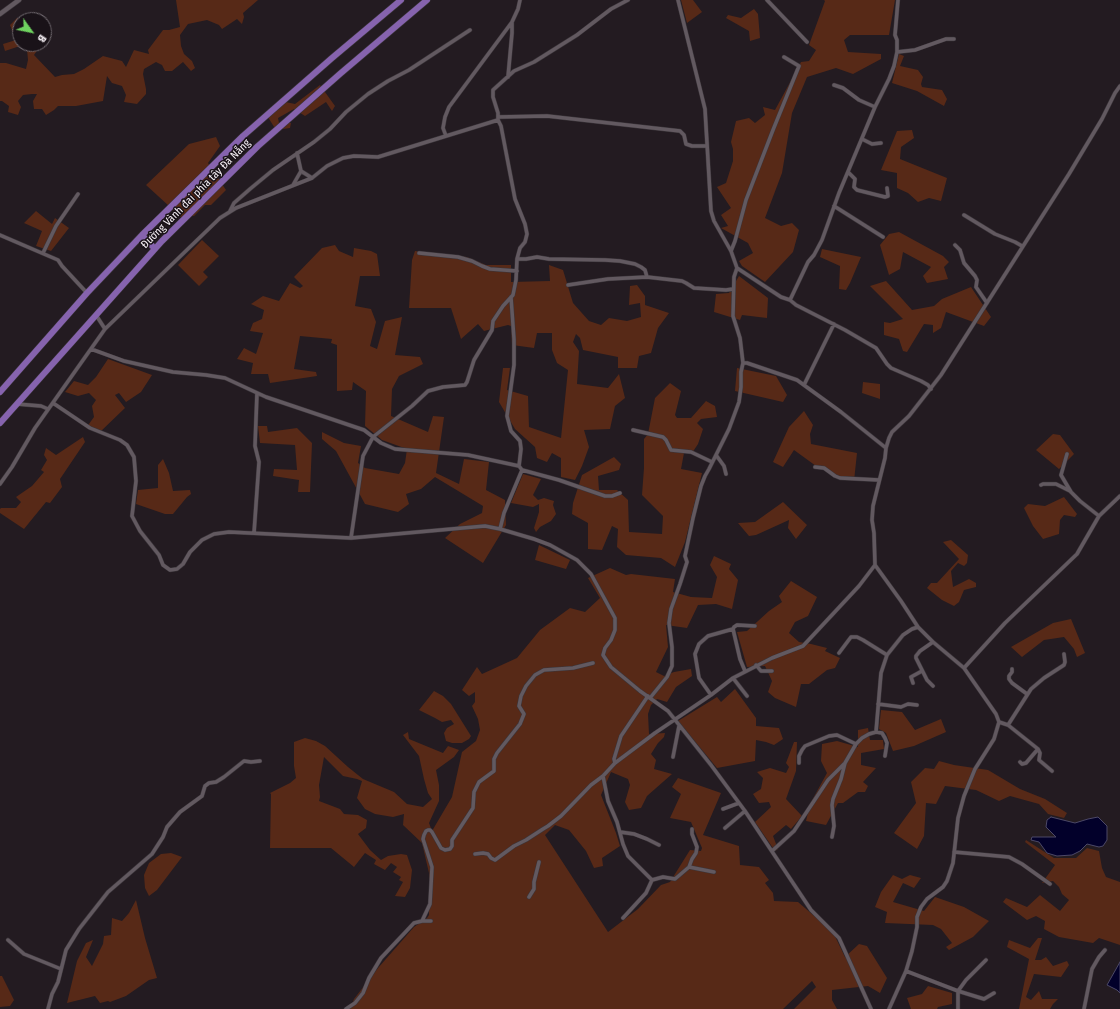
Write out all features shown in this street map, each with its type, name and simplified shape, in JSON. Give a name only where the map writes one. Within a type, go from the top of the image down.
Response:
[{"type":"main road","name":"Đường Vành đai phía tây Đà Nẵng","points":[[0,392],[86,293],[242,136],[401,0]]},
{"type":"main road","name":"Đường Vành đai phía tây Đà Nẵng","points":[[0,423],[155,249],[258,146],[427,0]]},
{"type":"main road","points":[[142,235],[155,249]]},
{"type":"street","points":[[0,14],[19,0]]},
{"type":"street","points":[[446,136],[443,128],[449,107],[512,22],[520,0]]},
{"type":"street","points":[[350,538],[363,456],[373,437],[412,406],[428,391],[465,384],[467,382],[474,360],[492,330],[494,322],[503,306],[513,295],[517,272],[517,259],[520,248],[525,242],[527,234],[525,224],[515,199],[501,126],[498,119],[498,113],[492,90],[514,71],[534,62],[578,35],[611,9],[628,0]]},
{"type":"street","points":[[678,0],[705,109],[711,211],[714,221],[731,251],[737,268],[781,297],[790,300],[796,305],[834,324],[876,348],[891,368],[922,381],[931,389]]},
{"type":"street","points":[[767,0],[807,42]]},
{"type":"street","points":[[790,300],[808,262],[820,244],[875,107],[894,66],[897,52],[895,29],[898,0]]},
{"type":"street","points":[[508,77],[512,22]]},
{"type":"street","points":[[229,212],[234,203],[250,189],[273,170],[330,129],[346,112],[368,94],[409,70],[470,30]]},
{"type":"street","points":[[897,52],[915,50],[946,39],[954,39]]},
{"type":"street","points":[[731,251],[746,200],[799,66],[784,57]]},
{"type":"street","points":[[834,85],[843,88],[859,100],[875,107]]},
{"type":"street","points":[[889,1009],[906,971],[917,927],[917,917],[921,907],[927,899],[943,887],[947,880],[953,863],[958,818],[964,796],[974,769],[994,739],[999,722],[996,714],[964,668],[933,642],[918,627],[875,565],[872,520],[873,506],[885,458],[886,448],[892,432],[909,416],[941,376],[1102,119],[1120,86]]},
{"type":"street","points":[[0,484],[35,428],[105,329],[220,218],[236,208],[312,178],[327,166],[343,158],[354,156],[378,158],[498,119],[547,116],[680,131],[684,135],[686,144],[692,146],[707,146]]},
{"type":"street","points":[[862,139],[872,144],[881,143]]},
{"type":"street","points":[[292,186],[301,171],[298,153]]},
{"type":"street","points":[[301,171],[312,178]]},
{"type":"street","points":[[848,172],[855,179],[854,187],[857,190],[885,197],[888,196],[887,188]]},
{"type":"street","points":[[43,253],[56,226],[78,194]]},
{"type":"street","points":[[834,206],[883,237]]},
{"type":"street","points":[[964,215],[995,234],[1016,242],[1022,246]]},
{"type":"street","points":[[0,235],[58,260],[86,293]]},
{"type":"street","points":[[955,246],[960,250],[964,263],[975,276],[976,287],[987,303]]},
{"type":"street","points":[[419,253],[458,257],[472,260],[490,269],[517,272]]},
{"type":"street","points":[[517,259],[537,257],[561,260],[620,261],[642,267],[645,270],[647,277]]},
{"type":"street","points":[[615,763],[614,759],[621,736],[649,697],[667,677],[672,666],[669,617],[687,562],[685,556],[701,486],[729,430],[739,402],[743,363],[740,338],[733,316],[733,288],[737,268]]},
{"type":"street","points":[[568,284],[608,279],[647,277],[682,281],[694,288],[726,290],[733,288]]},
{"type":"street","points":[[511,297],[514,365],[507,416],[511,431],[520,441],[521,449],[519,466]]},
{"type":"street","points":[[96,315],[105,329]]},
{"type":"street","points":[[804,385],[834,324]]},
{"type":"street","points":[[91,349],[124,361],[173,372],[225,378],[266,397],[364,430],[381,443],[395,449],[468,455],[519,466],[522,470],[560,480],[605,496],[612,496],[620,493]]},
{"type":"street","points":[[743,363],[747,363],[797,380],[841,412],[886,448]]},
{"type":"street","points":[[254,533],[259,462],[255,446],[257,393]]},
{"type":"street","points":[[53,403],[90,428],[120,440],[127,445],[134,456],[136,481],[132,516],[140,531],[159,555],[163,565],[170,570],[177,569],[183,564],[190,552],[202,540],[214,534],[229,532],[350,538],[485,526],[534,539],[550,545],[577,560],[591,574],[615,618],[615,630],[611,640],[605,648],[603,655],[611,667],[668,711],[711,765],[745,811],[811,910],[839,938],[871,1009]]},
{"type":"street","points":[[17,404],[41,406],[48,409]]},
{"type":"street","points":[[633,430],[663,437],[671,450],[691,452],[712,462]]},
{"type":"street","points":[[1067,454],[1061,475],[1071,492],[1099,516]]},
{"type":"street","points":[[716,455],[724,466],[726,474]]},
{"type":"street","points":[[815,467],[824,468],[838,478],[879,480]]},
{"type":"street","points":[[500,529],[504,513],[522,470]]},
{"type":"street","points":[[1041,485],[1056,484],[1071,492]]},
{"type":"street","points":[[964,668],[1005,623],[1077,554],[1099,516],[1120,496]]},
{"type":"street","points":[[475,854],[488,854],[495,860],[514,846],[548,826],[561,816],[591,785],[604,776],[615,763],[733,678],[756,665],[803,646],[854,592],[875,565]]},
{"type":"street","points":[[711,695],[699,678],[695,654],[699,644],[708,636],[733,629],[737,625],[755,626]]},
{"type":"street","points":[[876,732],[881,673],[887,655],[903,635],[918,627]]},
{"type":"street","points":[[733,629],[740,659],[745,671]]},
{"type":"street","points":[[840,653],[853,636],[863,640],[887,655]]},
{"type":"street","points":[[932,686],[922,671],[916,656],[920,651],[933,642]]},
{"type":"street","points":[[1008,725],[1031,688],[1064,665],[1064,654]]},
{"type":"street","points":[[422,921],[430,904],[432,867],[424,834],[426,831],[430,830],[441,848],[445,850],[450,849],[452,846],[452,840],[473,808],[474,792],[480,782],[494,771],[494,759],[497,753],[522,719],[524,714],[519,706],[520,696],[535,675],[544,670],[573,668],[593,663]]},
{"type":"street","points":[[756,665],[761,671],[772,671]]},
{"type":"street","points":[[1012,669],[1009,678],[1027,694]]},
{"type":"street","points":[[913,683],[911,677],[922,671]]},
{"type":"street","points":[[733,678],[747,696]]},
{"type":"street","points":[[878,704],[901,707],[908,704],[917,705]]},
{"type":"street","points":[[999,722],[1008,725],[1038,749],[1040,753],[1039,760],[1052,770]]},
{"type":"street","points":[[673,756],[679,726]]},
{"type":"street","points":[[772,851],[794,831],[828,780],[845,763],[856,744],[862,738],[876,732],[882,734],[887,743],[885,756]]},
{"type":"street","points":[[799,763],[799,756],[805,746],[829,736],[837,735],[856,744]]},
{"type":"street","points":[[1020,762],[1022,764],[1026,763],[1038,749]]},
{"type":"street","points":[[48,1009],[52,994],[58,982],[66,950],[108,892],[152,854],[163,837],[167,827],[180,812],[202,796],[205,786],[224,777],[244,761],[260,761]]},
{"type":"street","points":[[832,837],[834,826],[832,805],[833,799],[841,779],[845,763]]},
{"type":"street","points":[[604,776],[608,801],[618,822],[623,844],[628,856],[652,880]]},
{"type":"street","points":[[723,809],[739,803]]},
{"type":"street","points":[[725,828],[745,811]]},
{"type":"street","points":[[623,918],[646,893],[652,880],[663,877],[675,879],[689,867],[696,853],[697,847],[693,838],[692,829]]},
{"type":"street","points":[[620,832],[634,834],[659,845]]},
{"type":"street","points":[[954,852],[1009,857],[1022,864],[1050,884]]},
{"type":"street","points":[[529,897],[534,889],[534,882],[539,862]]},
{"type":"street","points":[[689,867],[714,872]]},
{"type":"street","points":[[346,1009],[355,1003],[363,993],[369,978],[381,958],[414,923],[431,921]]},
{"type":"street","points":[[8,940],[24,954],[61,969]]},
{"type":"street","points":[[1084,1009],[1092,968],[1105,950]]},
{"type":"street","points":[[958,1009],[958,991],[966,980],[986,960]]},
{"type":"street","points":[[906,971],[958,991],[984,999],[994,993]]},
{"type":"shaded area","points":[[176,0],[258,0],[243,13],[244,17],[242,24],[237,19],[222,29],[219,25],[207,20],[188,24],[180,35],[181,46],[184,54],[192,61],[195,68],[191,71],[183,62],[172,71],[165,71],[162,65],[156,62],[144,69],[143,74],[146,94],[137,104],[124,102],[126,95],[122,86],[112,83],[107,76],[103,101],[76,106],[58,106],[46,115],[42,109],[34,109],[33,101],[37,94],[23,95],[18,101],[21,107],[18,115],[8,112],[9,106],[0,101],[0,63],[6,63],[26,69],[28,60],[27,52],[36,52],[34,55],[55,77],[74,74],[103,56],[122,61],[126,67],[134,50],[149,54],[148,50],[163,30],[180,27]]},
{"type":"shaded area","points":[[681,0],[693,0],[702,12],[687,23]]},
{"type":"shaded area","points":[[824,0],[895,0],[889,35],[850,35],[844,40],[848,52],[881,54],[881,59],[853,74],[836,68],[807,77],[792,113],[782,173],[765,218],[781,226],[792,223],[799,230],[793,252],[765,282],[742,266],[739,261],[753,253],[748,243],[721,228],[728,226],[721,215],[731,208],[717,187],[726,183],[733,161],[733,149],[731,142],[736,121],[749,118],[755,123],[765,115],[763,107],[775,110],[801,62],[809,61],[816,50],[809,45],[825,1]]},
{"type":"shaded area","points":[[754,9],[758,14],[760,38],[750,41],[749,31],[726,18],[728,15],[741,18]]},
{"type":"shaded area","points":[[12,41],[12,49],[5,51],[3,44]]},
{"type":"shaded area","points":[[899,54],[904,56],[900,66],[918,70],[923,77],[921,84],[922,87],[942,90],[947,99],[944,106],[917,91],[892,83]]},
{"type":"shaded area","points":[[320,85],[335,106],[332,111],[326,102],[305,116],[294,109],[278,118],[279,123],[291,123],[290,128],[276,130],[266,114],[281,101],[295,104]]},
{"type":"shaded area","points":[[912,130],[914,138],[901,147],[900,159],[947,178],[941,201],[929,198],[918,202],[908,193],[897,188],[897,173],[881,170],[897,131]]},
{"type":"shaded area","points":[[216,137],[220,146],[208,163],[226,190],[211,205],[205,205],[194,216],[181,217],[146,185],[189,144]]},
{"type":"shaded area","points":[[36,211],[52,224],[55,218],[69,228],[51,251],[36,246],[42,231],[24,223]]},
{"type":"shaded area","points":[[899,232],[943,256],[949,262],[944,267],[948,279],[927,283],[923,276],[931,267],[903,252],[900,269],[889,275],[880,245],[889,234]]},
{"type":"shaded area","points":[[202,240],[219,256],[203,272],[208,277],[199,286],[178,265]]},
{"type":"shaded area","points":[[335,245],[339,251],[353,257],[354,248],[371,251],[377,254],[380,276],[360,276],[355,306],[371,309],[376,322],[370,346],[377,349],[385,321],[402,317],[395,355],[420,357],[423,364],[399,376],[392,389],[391,416],[428,432],[433,416],[444,417],[436,473],[459,484],[464,459],[489,462],[486,490],[505,500],[506,525],[483,563],[445,538],[460,524],[482,513],[483,506],[435,477],[421,489],[406,494],[409,504],[398,512],[365,504],[336,451],[322,439],[322,432],[344,443],[361,446],[358,463],[365,468],[399,474],[405,463],[407,449],[382,440],[365,426],[366,391],[353,382],[352,390],[337,391],[337,345],[331,343],[332,339],[300,336],[294,369],[316,372],[317,376],[270,383],[268,374],[251,374],[253,363],[237,359],[244,348],[256,354],[263,333],[250,331],[253,323],[262,319],[264,310],[251,304],[263,296],[279,301],[290,283],[300,288],[303,286],[294,277],[322,248]]},
{"type":"shaded area","points":[[822,249],[861,257],[846,290],[839,289],[840,266],[820,257]]},
{"type":"shaded area","points":[[415,251],[467,257],[486,265],[511,265],[511,282],[550,281],[549,265],[563,270],[573,303],[589,321],[601,325],[609,318],[627,321],[641,317],[640,303],[629,305],[630,286],[637,285],[645,296],[645,305],[669,313],[658,328],[651,353],[639,356],[637,368],[618,368],[618,357],[583,350],[580,338],[576,334],[573,342],[579,351],[577,384],[608,388],[619,374],[625,398],[615,406],[610,429],[584,430],[589,447],[575,480],[561,477],[561,458],[552,453],[547,462],[537,458],[535,447],[515,429],[499,402],[503,368],[510,368],[507,390],[528,396],[529,427],[561,438],[568,370],[557,363],[552,350],[552,333],[537,333],[534,348],[512,345],[511,326],[508,325],[484,331],[478,324],[461,339],[451,308],[409,308],[412,260]]},
{"type":"shaded area","points":[[739,276],[768,298],[767,318],[742,315],[740,320],[714,312],[716,294],[729,293]]},
{"type":"shaded area","points":[[886,281],[912,310],[934,306],[942,299],[971,287],[991,317],[984,326],[946,312],[941,328],[933,333],[933,325],[924,324],[907,352],[903,351],[899,339],[884,335],[884,322],[890,323],[903,319],[870,286]]},
{"type":"shaded area","points":[[108,359],[152,375],[141,392],[126,402],[119,393],[115,395],[125,408],[99,433],[86,428],[94,417],[92,406],[96,400],[89,393],[78,396],[65,392],[74,381],[88,385],[96,377]]},
{"type":"shaded area","points":[[737,368],[776,376],[787,395],[783,402],[735,391]]},
{"type":"shaded area","points":[[863,382],[880,384],[880,399],[862,393]]},
{"type":"shaded area","points":[[670,383],[681,391],[675,415],[677,418],[691,418],[706,401],[715,406],[717,417],[701,419],[697,423],[703,429],[698,444],[692,453],[684,453],[681,469],[702,473],[685,542],[675,567],[661,558],[626,555],[617,547],[618,529],[612,526],[602,550],[588,549],[588,523],[572,514],[573,503],[582,475],[614,457],[621,464],[619,470],[598,476],[599,490],[617,490],[628,500],[629,532],[662,534],[663,516],[642,495],[644,439],[648,434],[655,398]]},
{"type":"shaded area","points":[[804,411],[813,425],[810,434],[811,444],[857,453],[854,481],[835,476],[825,467],[816,466],[794,450],[783,467],[773,462],[789,427]]},
{"type":"shaded area","points":[[258,426],[267,426],[268,432],[297,428],[312,443],[310,492],[298,492],[299,480],[273,476],[274,469],[297,470],[295,445],[260,443]]},
{"type":"shaded area","points":[[1053,434],[1060,435],[1074,454],[1059,469],[1036,450]]},
{"type":"shaded area","points":[[83,437],[85,442],[60,479],[62,487],[50,503],[46,502],[24,529],[0,513],[1,508],[16,508],[21,502],[16,497],[32,486],[44,472],[41,470],[47,460],[44,455],[46,448],[56,455]]},
{"type":"shaded area","points":[[163,459],[169,473],[173,491],[190,490],[191,494],[173,514],[165,514],[136,504],[138,490],[158,488],[158,465]]},
{"type":"shaded area","points":[[523,474],[541,479],[533,495],[538,500],[544,498],[554,501],[553,505],[556,514],[551,521],[540,527],[536,532],[534,528],[539,512],[539,504],[533,507],[511,503]]},
{"type":"shaded area","points":[[1064,497],[1077,514],[1075,517],[1064,515],[1060,520],[1059,534],[1043,539],[1033,526],[1024,508],[1028,504],[1045,506]]},
{"type":"shaded area","points":[[783,502],[807,525],[796,539],[788,528],[789,520],[756,535],[749,536],[738,523],[755,522]]},
{"type":"shaded area","points":[[951,540],[968,555],[967,563],[964,566],[958,563],[951,571],[953,587],[969,579],[976,583],[976,587],[964,590],[959,602],[954,606],[942,600],[927,588],[931,583],[937,583],[959,559],[943,542]]},
{"type":"shaded area","points":[[539,545],[570,560],[566,569],[535,560]]},
{"type":"shaded area","points":[[714,556],[731,564],[729,569],[738,580],[732,609],[716,604],[698,605],[687,628],[666,625],[668,647],[656,672],[664,676],[674,672],[691,669],[692,676],[676,687],[667,702],[657,699],[651,705],[648,714],[649,734],[665,733],[664,737],[651,754],[656,760],[654,769],[672,774],[647,796],[641,808],[629,810],[625,802],[630,785],[628,779],[611,772],[601,795],[620,846],[602,858],[603,866],[594,868],[586,851],[569,830],[555,825],[545,835],[608,932],[638,909],[661,885],[670,882],[690,850],[701,851],[702,848],[691,822],[670,818],[681,794],[672,787],[678,778],[721,793],[703,835],[739,846],[740,865],[759,867],[769,880],[765,883],[773,893],[774,901],[798,902],[833,932],[845,957],[859,944],[867,946],[887,978],[880,993],[868,986],[832,990],[832,1000],[837,1009],[794,1009],[816,987],[812,981],[783,1009],[350,1009],[354,999],[378,968],[414,927],[429,915],[429,873],[422,843],[403,825],[404,814],[393,817],[375,814],[365,809],[357,798],[362,781],[343,776],[324,757],[319,785],[319,801],[340,809],[344,814],[358,815],[367,820],[366,828],[358,834],[370,850],[381,860],[388,856],[401,854],[407,855],[412,870],[410,888],[405,897],[395,896],[403,882],[399,880],[401,877],[393,872],[397,867],[391,863],[385,870],[374,864],[376,860],[365,853],[354,867],[331,848],[270,848],[270,793],[290,783],[296,778],[294,766],[294,742],[305,738],[316,741],[325,746],[363,779],[394,792],[407,804],[423,807],[432,799],[428,793],[419,756],[403,735],[408,732],[409,739],[443,753],[448,746],[459,750],[454,757],[436,770],[439,785],[439,801],[429,823],[432,831],[452,797],[462,752],[476,741],[480,730],[478,719],[472,706],[475,702],[475,692],[469,696],[462,690],[477,667],[482,674],[517,658],[540,630],[570,608],[585,612],[600,598],[588,578],[610,568],[626,575],[631,574],[675,579],[673,592],[691,597],[712,598],[717,577],[710,565]]},
{"type":"shaded area","points":[[791,581],[817,597],[808,616],[795,622],[789,633],[799,642],[827,648],[825,651],[840,658],[835,668],[827,670],[809,684],[801,684],[796,707],[775,698],[768,692],[772,681],[765,666],[747,667],[737,632],[747,631],[769,611],[782,602],[779,596]]},
{"type":"shaded area","points":[[1071,619],[1085,653],[1077,657],[1074,649],[1064,637],[1044,640],[1022,657],[1011,647],[1053,623]]},
{"type":"shaded area","points":[[735,689],[756,718],[756,726],[779,728],[783,739],[774,745],[756,740],[755,761],[717,768],[678,721],[717,697],[721,702]]},
{"type":"shaded area","points":[[434,691],[443,696],[451,704],[471,736],[469,739],[462,743],[452,743],[446,741],[444,733],[447,728],[454,724],[451,720],[442,722],[419,710]]},
{"type":"shaded area","points":[[881,710],[902,712],[915,730],[941,719],[946,732],[914,746],[893,751],[886,733],[879,729]]},
{"type":"shaded area","points":[[868,728],[870,740],[883,740],[884,749],[861,753],[861,765],[876,768],[863,782],[868,786],[865,792],[858,792],[843,803],[838,803],[826,825],[806,821],[810,804],[827,773],[821,761],[822,744],[837,741],[858,747],[858,730]]},
{"type":"shaded area","points":[[794,742],[797,742],[796,771],[786,799],[802,816],[791,829],[786,825],[773,836],[778,849],[775,851],[755,822],[771,807],[769,802],[759,803],[753,794],[761,789],[763,778],[757,772],[770,768],[786,773],[789,767],[786,763]]},
{"type":"shaded area","points":[[939,761],[954,765],[988,770],[1020,789],[1045,799],[1067,813],[1064,818],[1048,814],[1039,804],[1010,796],[999,801],[976,790],[945,786],[936,804],[926,803],[924,836],[917,849],[894,833],[916,803],[911,782],[925,768],[934,769]]},
{"type":"shaded area","points":[[1026,840],[1054,858],[1076,858],[1087,848],[1099,851],[1102,868],[1106,877],[1120,882],[1120,945],[1099,938],[1093,943],[1059,937],[1044,929],[1045,921],[1036,916],[1027,920],[1003,902],[1006,898],[1027,907],[1040,895],[1060,911],[1069,900],[1062,894],[1059,887],[1053,881],[1042,883],[1055,865],[1025,842]]},
{"type":"shaded area","points":[[171,853],[182,857],[157,890],[149,896],[145,888],[144,875],[149,863],[161,854]]},
{"type":"shaded area","points":[[893,875],[902,879],[910,875],[921,878],[914,888],[903,883],[893,902],[924,911],[935,897],[964,907],[989,921],[973,937],[949,950],[946,947],[952,943],[941,929],[933,925],[885,923],[887,912],[875,907],[881,892]]},
{"type":"shaded area","points":[[136,900],[157,978],[149,980],[126,996],[110,1002],[100,1003],[95,996],[67,1003],[77,961],[86,943],[93,940],[86,957],[92,966],[103,944],[104,936],[111,935],[112,918],[122,921],[129,913]]},
{"type":"shaded area","points":[[1038,938],[1042,938],[1035,960],[1041,960],[1046,957],[1053,966],[1067,961],[1069,965],[1061,977],[1034,974],[1026,997],[1031,1000],[1039,991],[1042,999],[1058,999],[1050,1009],[1019,1009],[1029,959],[1007,947],[1009,940],[1030,948]]},
{"type":"shaded area","points":[[0,976],[2,976],[14,1000],[10,1006],[0,1007]]},
{"type":"shaded area","points":[[928,986],[952,993],[952,1004],[938,1007],[937,1009],[911,1009],[907,998],[922,994]]},
{"type":"water","points":[[1051,817],[1075,823],[1098,817],[1107,826],[1107,840],[1103,846],[1099,847],[1087,844],[1080,851],[1072,855],[1057,856],[1047,853],[1039,842],[1031,840],[1032,837],[1056,837],[1046,827],[1047,820]]},
{"type":"water","points":[[1120,962],[1120,993],[1107,985]]}]
